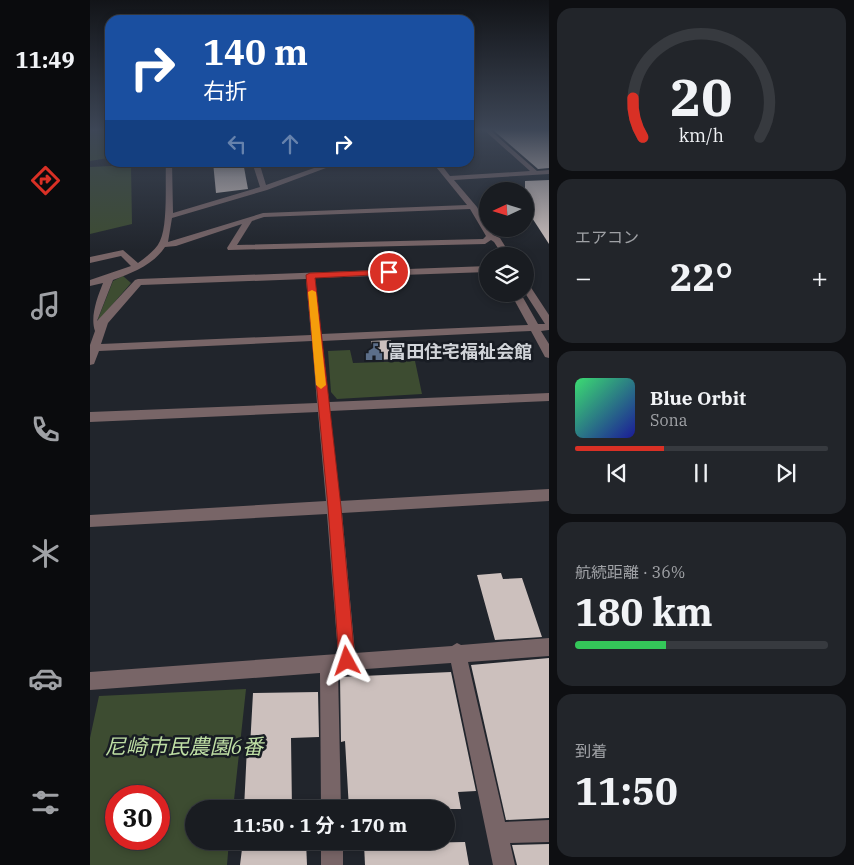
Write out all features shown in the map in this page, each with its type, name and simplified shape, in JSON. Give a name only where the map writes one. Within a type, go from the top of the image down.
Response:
[{"type":"street","points":[[90,283],[109,279],[137,267],[162,245],[166,236],[168,169]]},
{"type":"street","points":[[258,169],[264,188]]},
{"type":"street","points":[[167,217],[264,188],[318,169]]},
{"type":"street","points":[[441,169],[473,207],[479,218]]},
{"type":"street","points":[[447,178],[549,172]]},
{"type":"street","points":[[162,245],[173,244],[263,215],[473,207]]},
{"type":"street","points":[[249,220],[231,248],[485,241],[489,238]]},
{"type":"street","points":[[493,238],[498,240],[502,247]]},
{"type":"street","points":[[90,260],[123,252],[137,267]]},
{"type":"street","points":[[90,361],[103,322],[138,282],[479,269]]},
{"type":"street","points":[[310,275],[334,507],[338,662],[331,800]]},
{"type":"street","points":[[100,331],[91,321],[109,279]]},
{"type":"street","points":[[534,299],[549,323]]},
{"type":"street","points":[[520,302],[549,354]]},
{"type":"street","points":[[94,348],[549,327]]},
{"type":"street","points":[[90,417],[549,397]]},
{"type":"street","points":[[90,521],[549,495]]},
{"type":"street","points":[[90,681],[457,652],[549,647]]},
{"type":"street","points":[[457,652],[504,865]]},
{"type":"street","points":[[498,833],[549,830]]},
{"type":"street","points":[[332,850],[332,865]]},
{"type":"green space","points":[[90,169],[131,169],[132,224],[90,234]]},
{"type":"green space","points":[[123,276],[131,283],[99,320],[113,281]]},
{"type":"green space","points":[[350,350],[353,363],[415,361],[422,394],[337,399],[331,392],[328,351]]},
{"type":"green space","name":"尼崎市民農園6番","points":[[246,689],[234,800],[185,800],[185,850],[228,850],[227,865],[90,865],[90,738],[99,696]]},
{"type":"building","points":[[214,169],[244,169],[248,189],[216,193]]},
{"type":"building","points":[[549,180],[549,244],[534,221],[534,182],[525,181]]},
{"type":"building","points":[[391,340],[395,359],[376,360],[371,341]]},
{"type":"building","points":[[501,573],[503,579],[522,578],[542,637],[495,640],[477,575]]},
{"type":"building","points":[[549,658],[549,818],[506,820],[471,665]]},
{"type":"building","points":[[451,672],[476,791],[458,792],[461,809],[455,809],[455,800],[348,800],[345,741],[341,742],[340,677]]},
{"type":"building","points":[[318,692],[319,737],[291,738],[292,800],[244,800],[247,747],[250,747],[253,693]]},
{"type":"building","points":[[455,842],[465,842],[469,865],[365,865],[364,850],[455,850]]},
{"type":"building","points":[[549,844],[549,865],[517,865],[512,845]]},
{"type":"building","points":[[242,850],[306,850],[307,865],[240,865]]},
{"type":"slow traffic","points":[[312,292],[321,385]]},
{"type":"place","name":"冨田住宅福祉会館","points":[[374,352]]},
{"type":"route","points":[[347,661],[334,507],[310,275],[389,272]]}]
